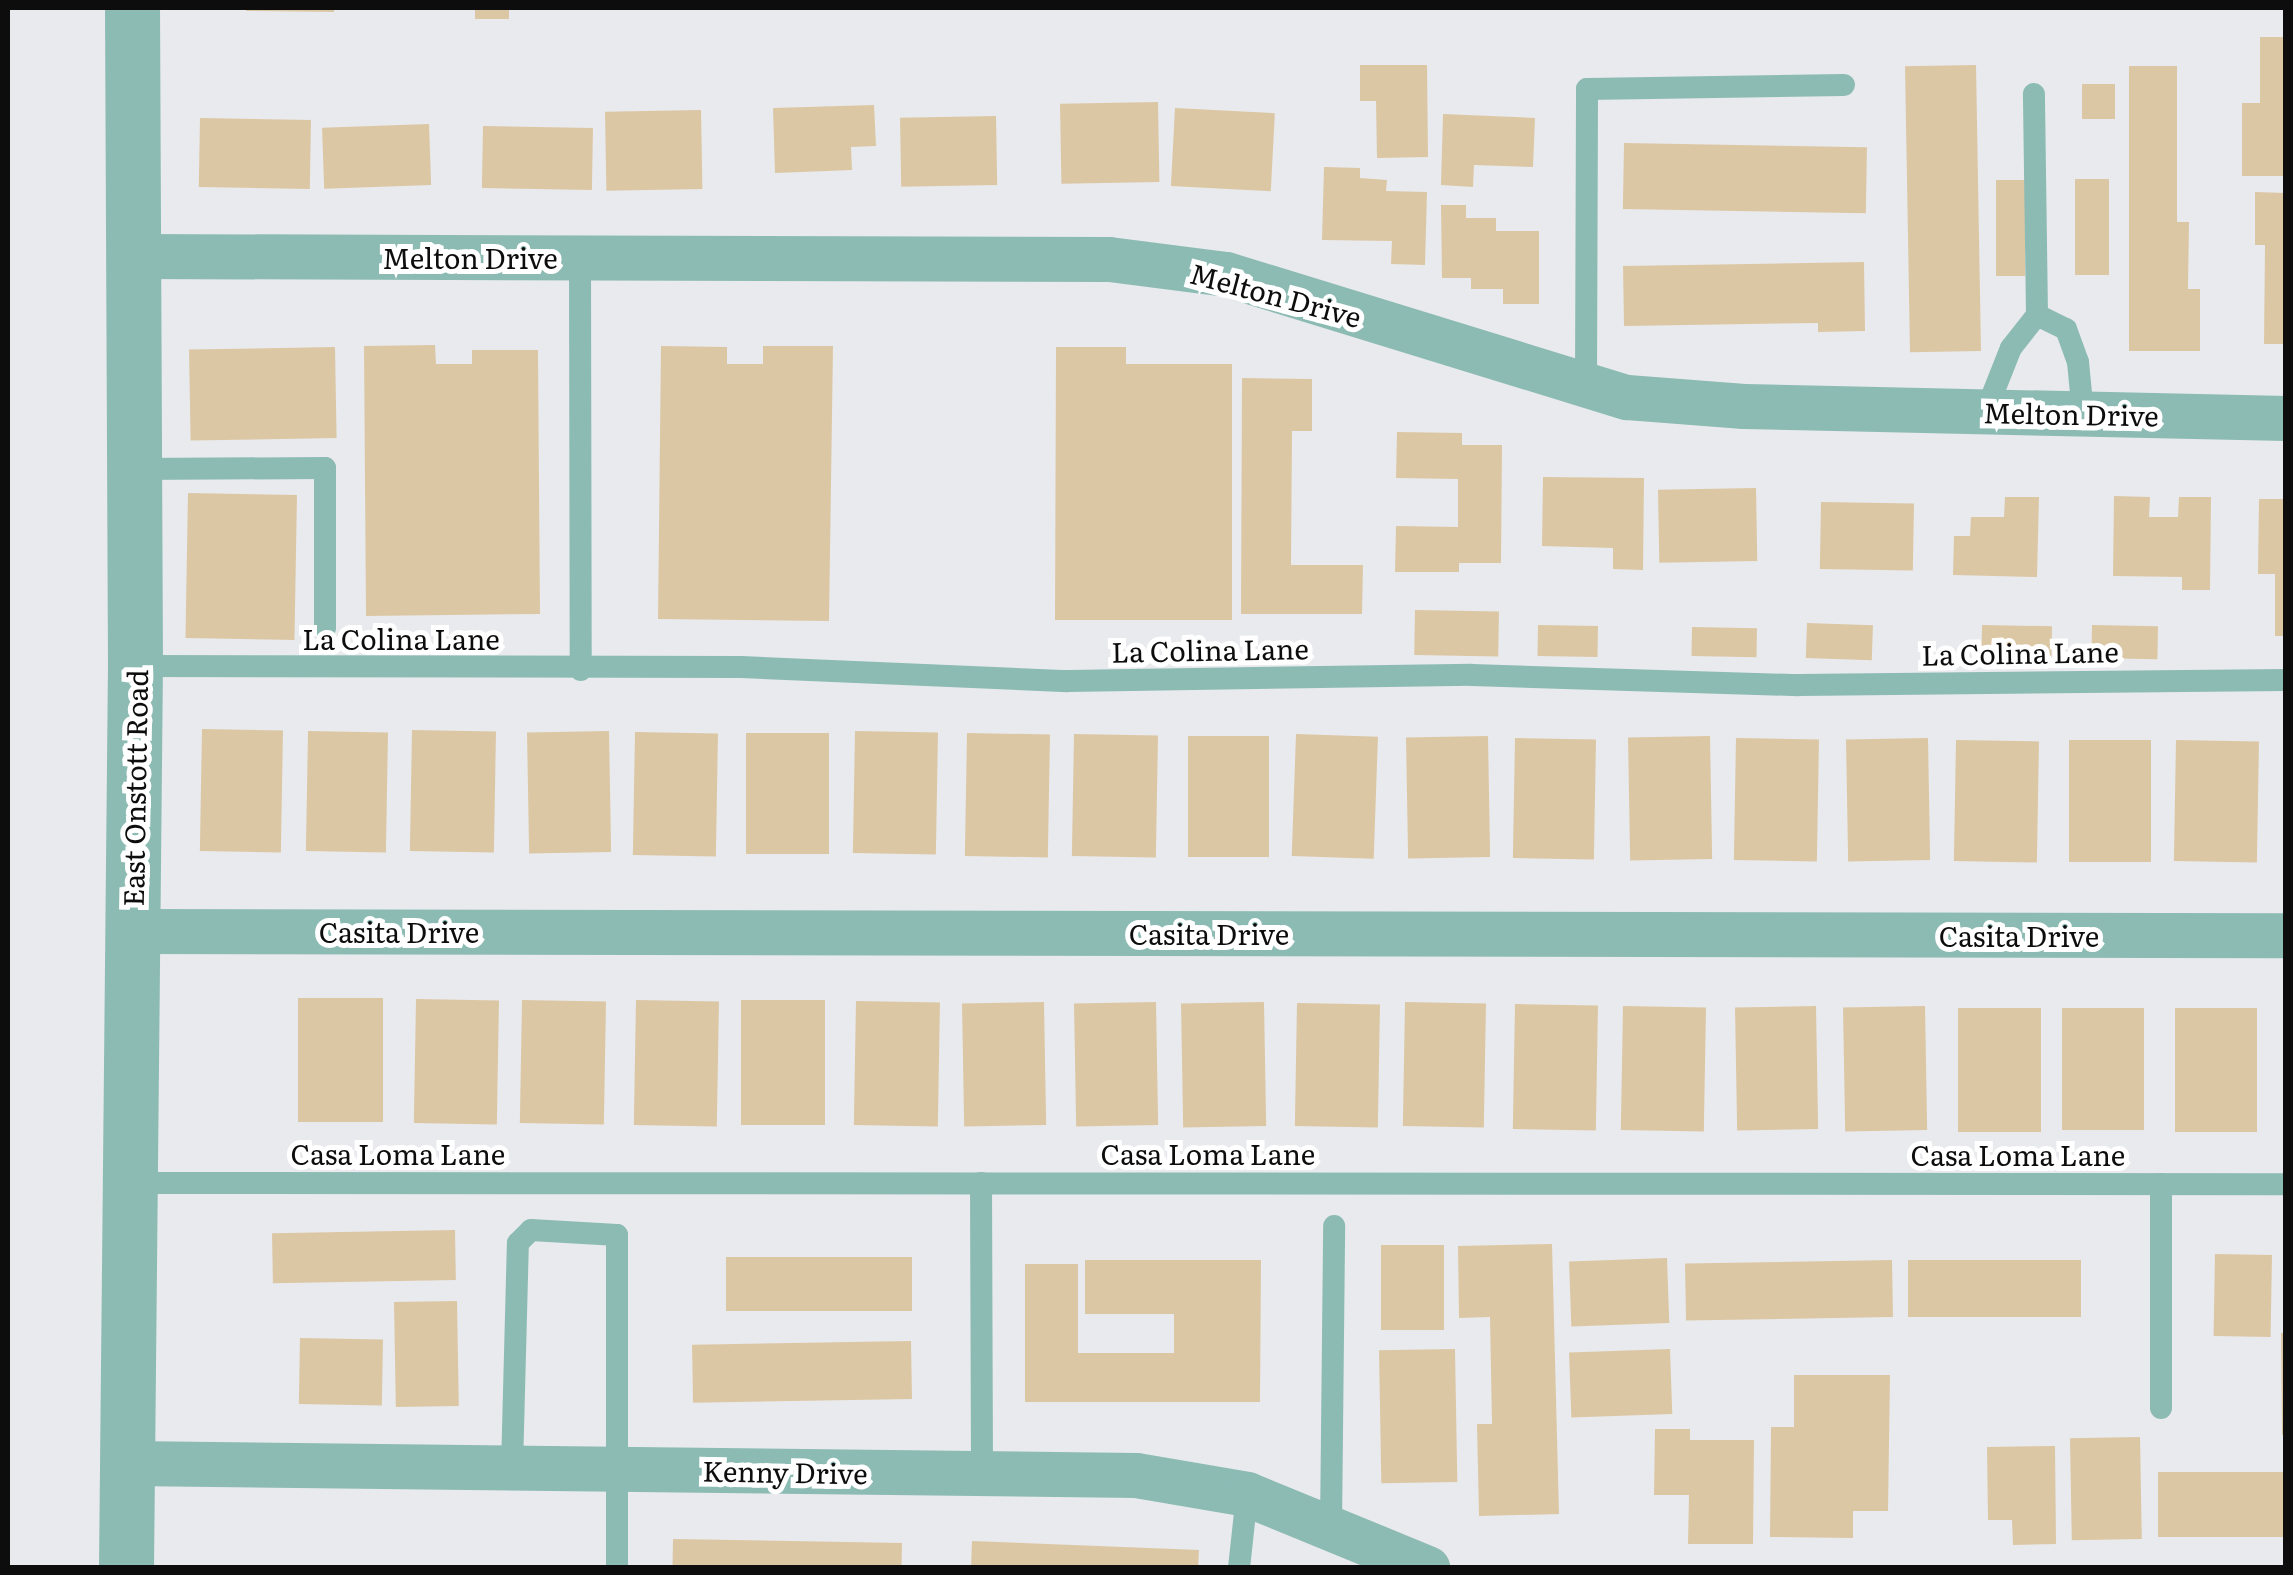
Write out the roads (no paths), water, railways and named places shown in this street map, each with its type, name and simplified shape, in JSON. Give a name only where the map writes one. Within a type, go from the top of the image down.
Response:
[{"type":"street","name":"East Onstott Road","points":[[126,1568],[136,666],[132,8]]},
{"type":"street","name":"Melton Drive","points":[[136,256],[1108,259],[1226,274],[1627,397],[1744,406],[2286,418]]},
{"type":"street","name":"Casita Drive","points":[[133,931],[2286,935]]},
{"type":"street","name":"Kenny Drive","points":[[128,1463],[1136,1475],[1248,1494],[1428,1568]]},
{"type":"lane","points":[[1586,384],[1587,89],[1844,85]]},
{"type":"lane","points":[[1986,412],[2011,348],[2038,315],[2034,94]]},
{"type":"lane","points":[[580,257],[580,670]]},
{"type":"lane","points":[[2038,315],[2066,329],[2078,362],[2083,414]]},
{"type":"lane","points":[[136,469],[324,468],[324,628]]},
{"type":"lane","name":"La Colina Lane","points":[[136,666],[580,670],[742,666],[1068,682],[1472,675],[1799,685],[2286,680]]},
{"type":"lane","name":"Casa Loma Lane","points":[[130,1183],[2286,1184]]},
{"type":"lane","points":[[981,1183],[982,1473]]},
{"type":"lane","points":[[2161,1184],[2161,1408]]},
{"type":"lane","points":[[1331,1528],[1334,1226]]},
{"type":"lane","points":[[512,1468],[518,1243],[531,1230],[617,1235],[617,1568]]},
{"type":"lane","points":[[1239,1568],[1248,1494]]}]
